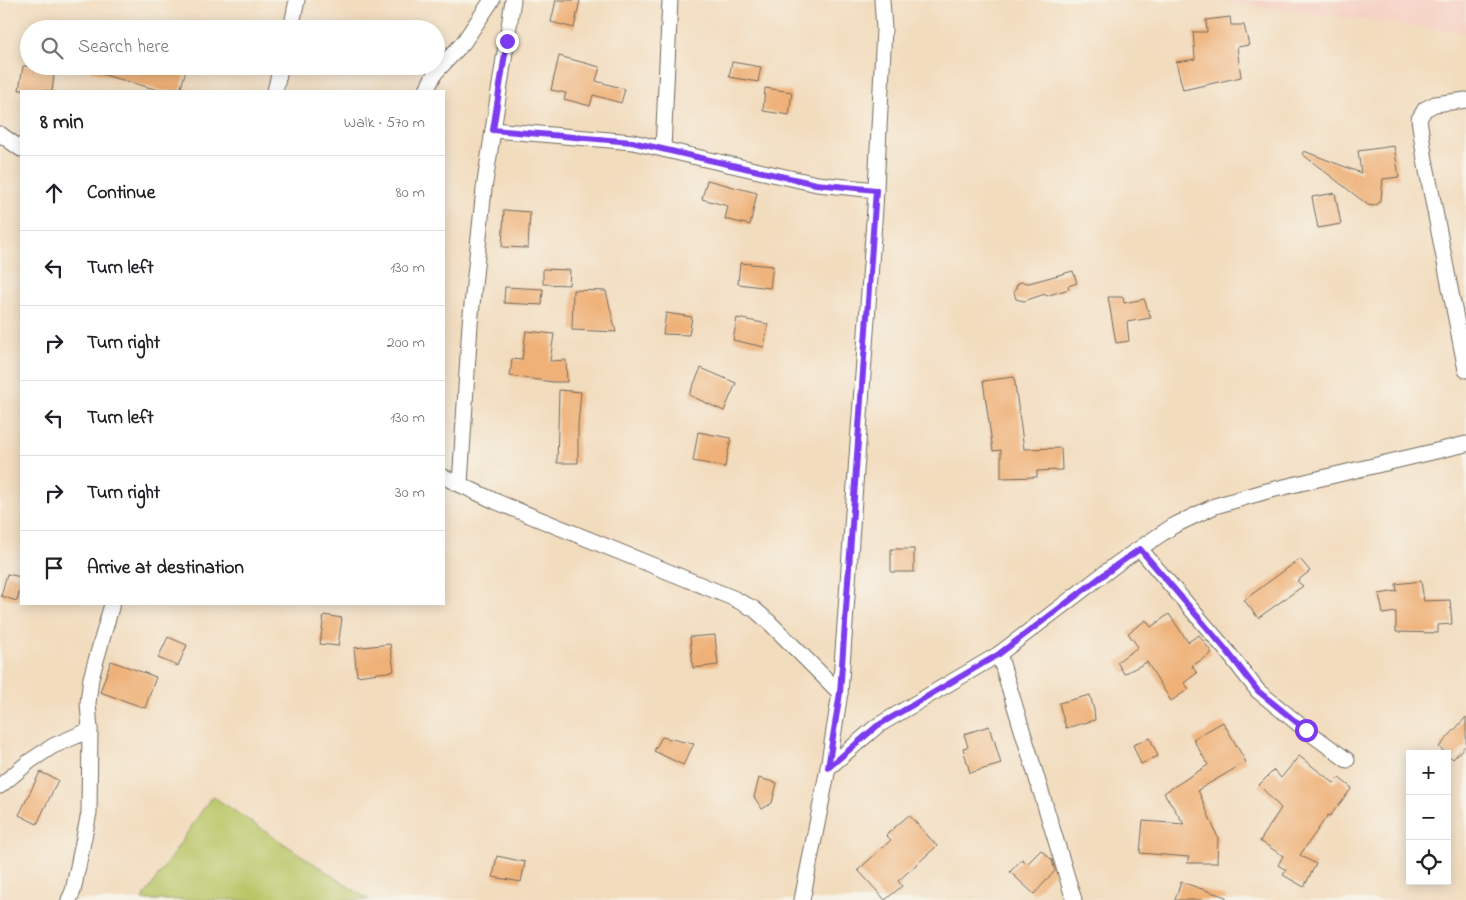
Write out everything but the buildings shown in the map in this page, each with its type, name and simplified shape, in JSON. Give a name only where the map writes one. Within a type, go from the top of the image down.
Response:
[{"type":"street","points":[[293,20],[297,0]]},
{"type":"street","points":[[445,63],[463,43],[492,0]]},
{"type":"street","points":[[460,484],[470,324],[484,188],[513,0]]},
{"type":"street","points":[[663,149],[670,0]]},
{"type":"street","points":[[802,900],[828,768],[840,693],[876,190],[884,29],[882,0]]},
{"type":"street","points":[[275,90],[279,75]]},
{"type":"street","points":[[427,90],[435,75]]},
{"type":"street","points":[[1466,100],[1435,104],[1425,109],[1419,119],[1425,160],[1466,370]]},
{"type":"street","points":[[493,130],[632,142],[816,184],[876,190]]},
{"type":"street","points":[[0,134],[20,148]]},
{"type":"street","points":[[828,768],[877,726],[999,654],[1110,570],[1173,526],[1214,506],[1268,491],[1466,444]]},
{"type":"street","points":[[445,477],[497,502],[733,598],[754,609],[840,693]]},
{"type":"street","points":[[1140,549],[1227,651],[1258,691],[1347,760]]},
{"type":"street","points":[[69,900],[73,891],[89,814],[90,730],[88,703],[91,678],[112,605]]},
{"type":"street","points":[[999,654],[1074,900]]},
{"type":"street","points":[[0,786],[30,760],[53,746],[90,730]]},
{"type":"shaded area","points":[[1207,0],[1466,0],[1466,33]]},
{"type":"green space","points":[[212,796],[369,900],[142,900]]},
{"type":"route","points":[[507,41],[493,130],[632,142],[816,184],[876,190],[840,693],[828,768],[877,726],[999,654],[1140,549],[1227,651],[1258,691],[1306,730]]}]
